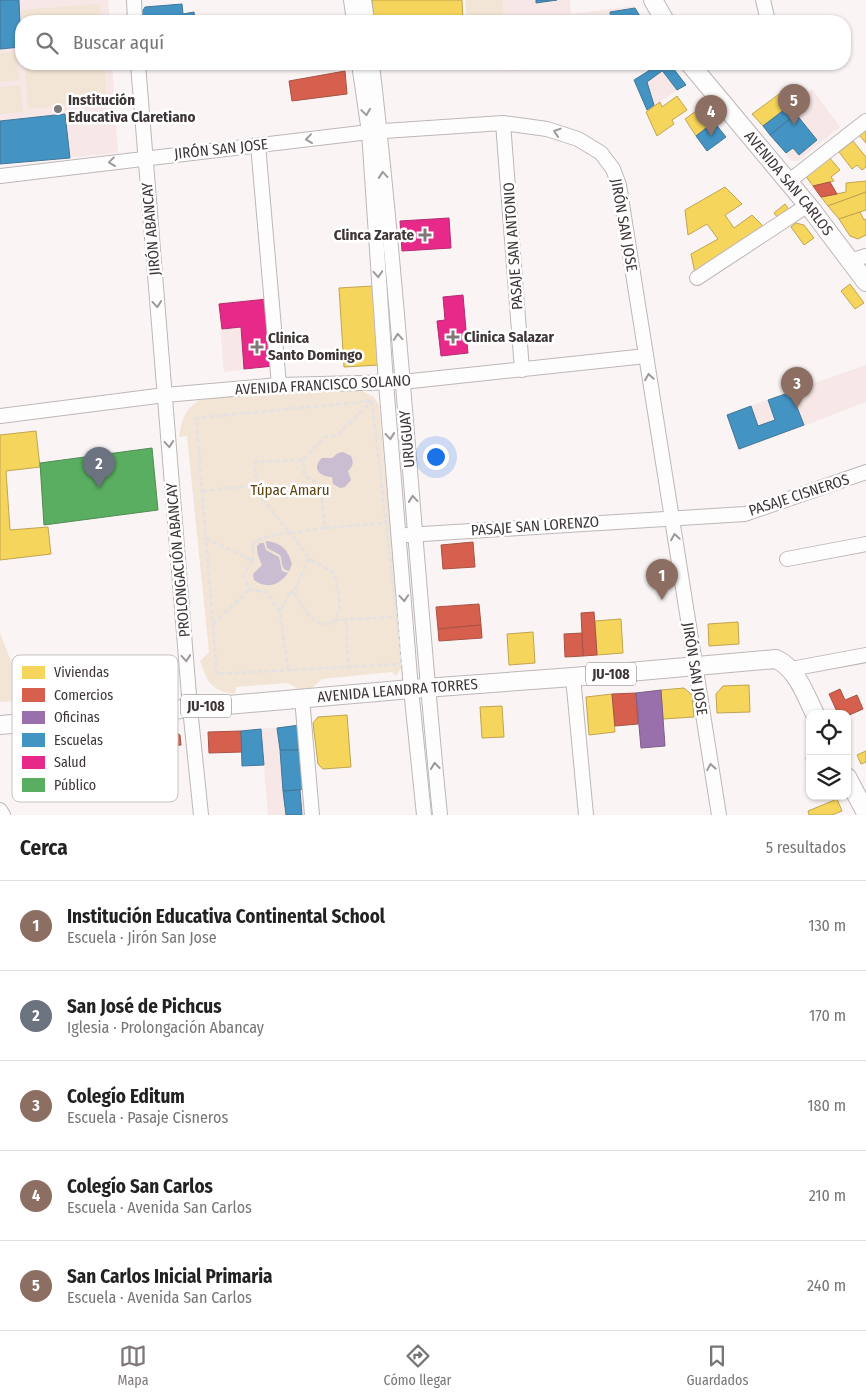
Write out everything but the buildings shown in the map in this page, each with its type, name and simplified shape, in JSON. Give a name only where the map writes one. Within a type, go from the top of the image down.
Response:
[{"type":"main road","points":[[653,0],[662,15]]},
{"type":"main road","name":"AVENIDA SAN CARLOS","points":[[695,70],[788,182],[858,259],[866,282]]},
{"type":"main road","name":"AVENIDA LEANDRA TORRES","points":[[178,709],[776,659],[791,669]]},
{"type":"main road","points":[[791,669],[813,710]]},
{"type":"main road","points":[[851,784],[866,813]]},
{"type":"street","points":[[134,0],[135,15]]},
{"type":"street","points":[[351,0],[353,15]]},
{"type":"street","points":[[364,0],[366,15]]},
{"type":"street","points":[[763,0],[767,15]]},
{"type":"street","name":"JIRÓN ABANCAY","points":[[138,70],[165,395]]},
{"type":"street","name":"URUGUAY","points":[[361,70],[374,132],[402,382],[416,534],[424,815]]},
{"type":"street","name":"URUGUAY","points":[[372,70],[386,383],[399,536],[419,688],[440,815]]},
{"type":"street","points":[[788,182],[866,120]]},
{"type":"street","name":"JIRÓN SAN JOSE","points":[[0,176],[374,132],[503,123],[547,129],[578,139],[601,153],[613,169],[619,185],[718,815]]},
{"type":"street","name":"PASAJE SAN ANTONIO","points":[[503,123],[522,370]]},
{"type":"street","points":[[258,145],[279,385]]},
{"type":"street","points":[[697,278],[808,205]]},
{"type":"street","name":"AVENIDA FRANCISCO SOLANO","points":[[0,416],[165,395],[279,385],[402,382],[646,356]]},
{"type":"street","name":"PROLONGACIÓN ABANCAY","points":[[165,395],[200,815]]},
{"type":"street","name":"PASAJE CISNEROS","points":[[671,517],[745,514],[866,472]]},
{"type":"street","name":"PASAJE SAN LORENZO","points":[[399,536],[671,517]]},
{"type":"street","points":[[787,559],[866,544]]},
{"type":"street","points":[[791,669],[866,655]]},
{"type":"street","points":[[573,677],[586,815]]},
{"type":"street","points":[[302,698],[312,815]]},
{"type":"street","points":[[0,810],[3,815]]},
{"type":"path","points":[[325,528],[320,485],[304,475],[304,460],[325,437],[337,435],[372,401]]},
{"type":"path","points":[[372,401],[402,664],[218,674],[196,418],[372,401]]},
{"type":"path","points":[[202,491],[256,485],[255,462],[304,460]]},
{"type":"path","points":[[252,486],[309,558],[334,573],[341,600],[339,610],[332,624],[326,625],[312,620],[294,592]]},
{"type":"path","points":[[250,589],[244,575],[246,569],[253,561],[252,547],[255,541],[273,535],[386,523]]},
{"type":"path","points":[[206,538],[253,561]]},
{"type":"path","points":[[294,592],[309,558]]},
{"type":"path","points":[[213,624],[250,589]]},
{"type":"path","points":[[250,589],[267,592],[280,612],[288,670]]},
{"type":"path","points":[[280,612],[290,591],[294,592]]},
{"type":"path","points":[[335,620],[396,616]]},
{"type":"path","points":[[346,620],[348,667]]},
{"type":"shaded area","name":"Institución Educativa Claretiano","points":[[0,0],[108,0],[109,15],[15,15],[15,70],[112,70],[118,153],[0,164]]},
{"type":"shaded area","points":[[465,0],[570,0],[571,14],[634,6],[639,15],[466,15]]},
{"type":"shaded area","points":[[650,70],[675,70],[686,85],[647,110],[634,80]]},
{"type":"shaded area","points":[[812,89],[840,127],[798,161],[792,161],[763,126]]},
{"type":"shaded area","name":"Clinica Santo Domingo","points":[[269,297],[274,366],[224,372],[218,303]]},
{"type":"shaded area","points":[[866,365],[866,402],[738,451],[727,414]]},
{"type":"shaded area","points":[[343,452],[351,456],[353,463],[348,471],[351,480],[345,487],[340,488],[333,484],[332,477],[321,474],[318,471],[317,465],[322,458],[332,458],[338,453]]},
{"type":"shaded area","points":[[267,541],[277,543],[284,548],[292,564],[289,571],[283,567],[280,555],[267,548]]},
{"type":"shaded area","points":[[260,543],[264,543],[266,550],[279,557],[282,571],[288,573],[281,581],[272,585],[263,585],[254,580],[253,574],[262,565],[257,549]]},
{"type":"shaded area","points":[[300,725],[308,815],[268,815],[261,729]]},
{"type":"green space","points":[[466,0],[502,0],[503,15],[467,15]]},
{"type":"green space","points":[[100,4],[101,15],[21,15],[21,10]]},
{"type":"green space","points":[[15,52],[15,70],[18,70],[19,80],[0,82],[0,53]]},
{"type":"green space","points":[[25,70],[104,70],[107,103],[28,109]]},
{"type":"green space","points":[[20,85],[23,112],[0,114],[0,87]]},
{"type":"green space","name":"Túpac Amaru","points":[[356,388],[374,397],[379,405],[403,665],[396,676],[392,672],[322,679],[312,688],[298,689],[288,683],[236,687],[235,694],[220,691],[208,680],[200,661],[209,652],[187,436],[179,437],[184,416],[190,407],[207,395]]},
{"type":"green space","points":[[0,633],[12,664],[12,701],[0,702]]},
{"type":"place","name":"Institución Educativa Claretiano","points":[[58,109]]},
{"type":"place","name":"San Carlos Inicial Primaria","points":[[794,125]]},
{"type":"place","name":"Colegío San Carlos","points":[[711,136]]},
{"type":"place","name":"Clinca Zarate","points":[[425,235]]},
{"type":"place","name":"Clinica Salazar","points":[[453,337]]},
{"type":"place","name":"Clinica Santo Domingo","points":[[257,347]]},
{"type":"place","name":"Colegío Editum","points":[[797,408]]},
{"type":"place","name":"San José de Pichcus","points":[[99,488]]},
{"type":"place","name":"Institución Educativa Continental School","points":[[662,600]]}]
